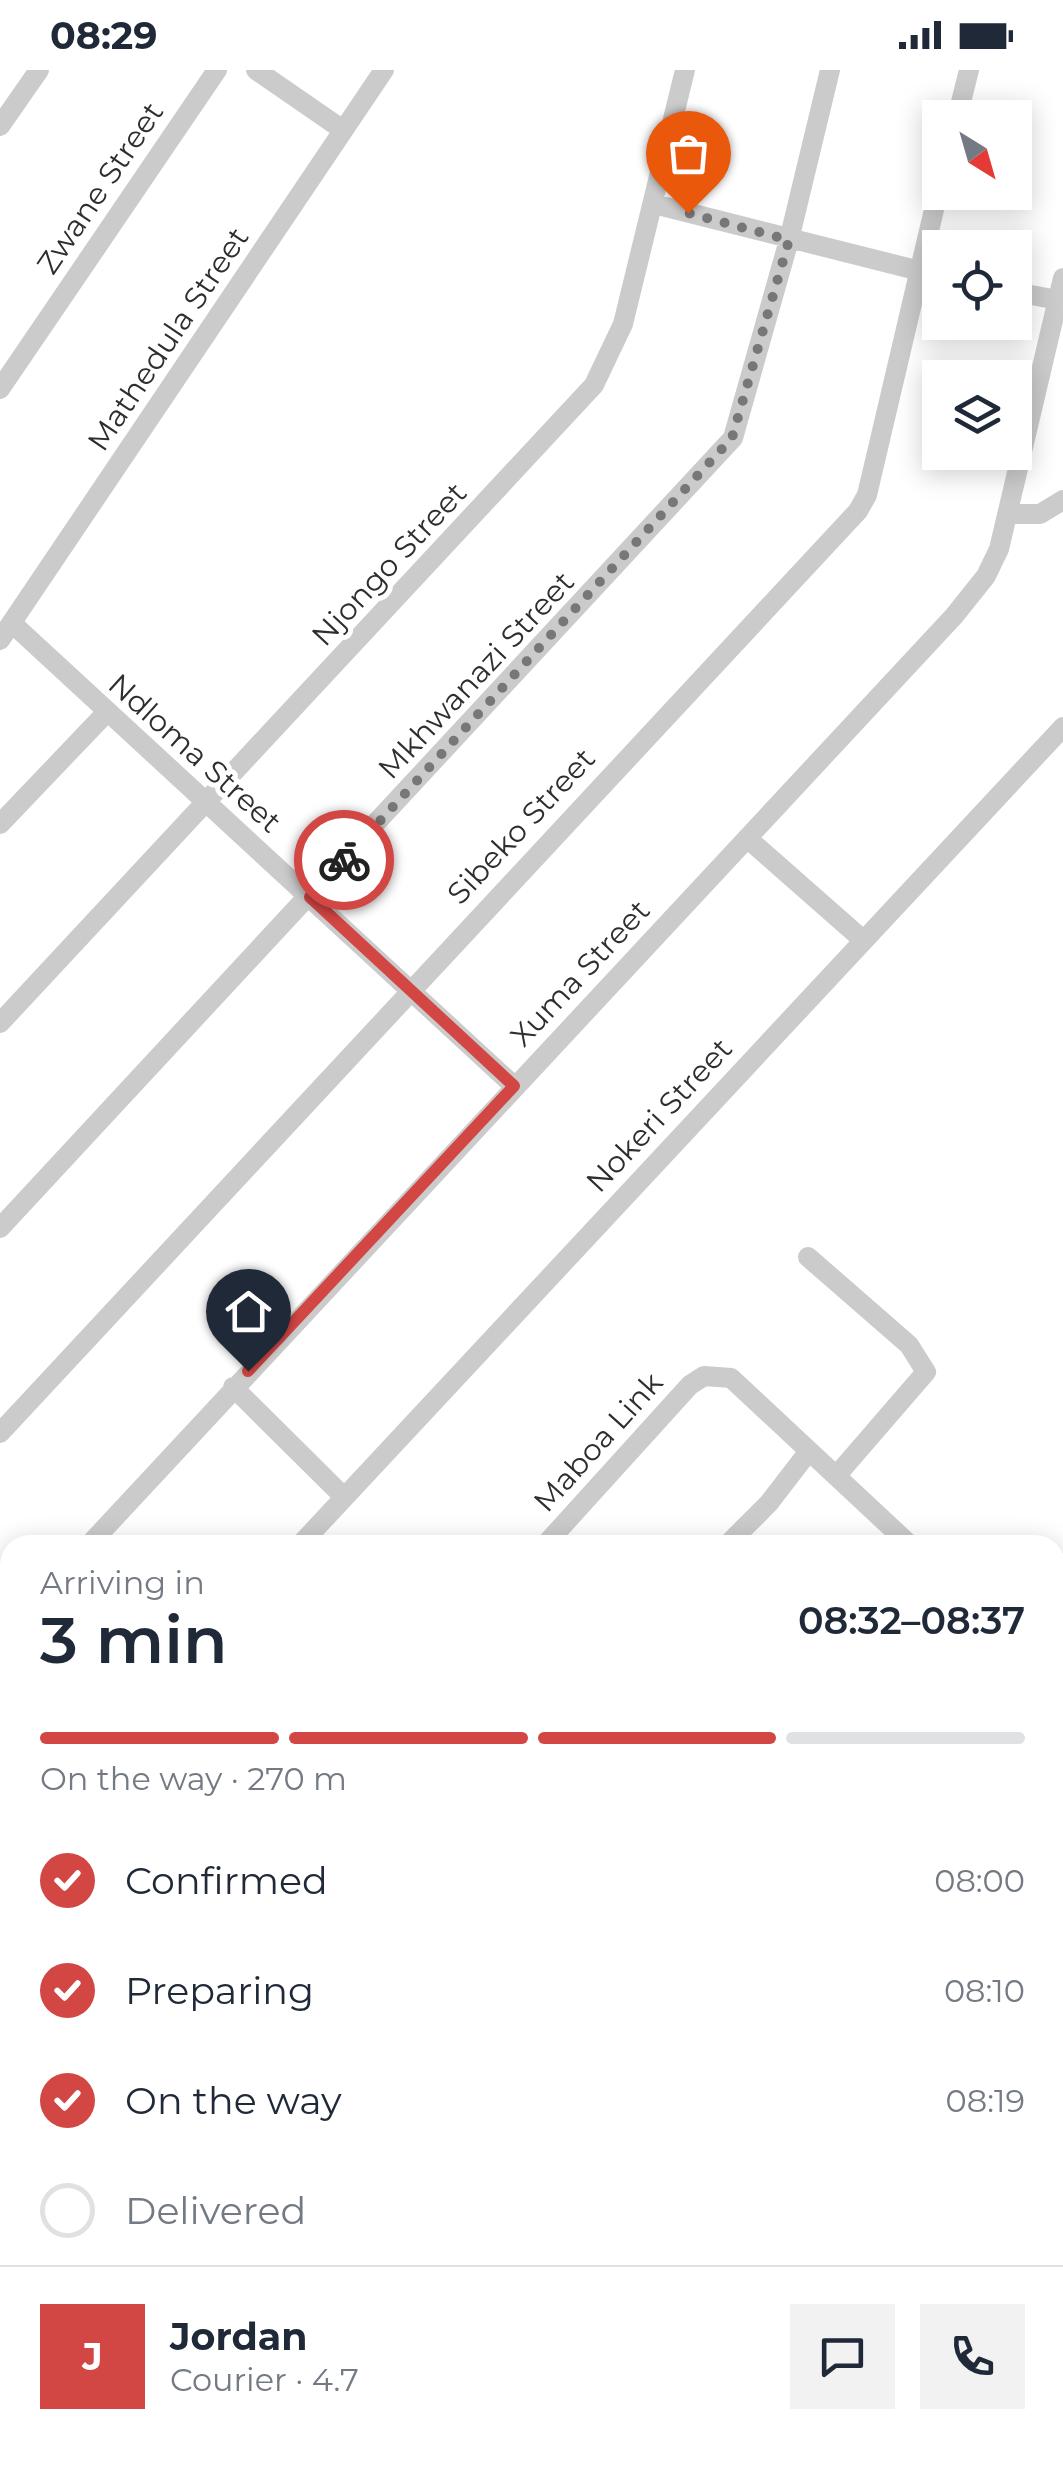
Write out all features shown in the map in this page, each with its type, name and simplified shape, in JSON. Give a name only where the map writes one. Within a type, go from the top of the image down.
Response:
[{"type":"street","points":[[0,126],[40,70]]},
{"type":"street","name":"Zwane Street","points":[[0,388],[217,70]]},
{"type":"street","points":[[256,70],[343,130]]},
{"type":"street","name":"Mathedula Street","points":[[7,633],[384,70]]},
{"type":"street","name":"Njongo Street","points":[[0,1023],[594,385],[622,324],[685,70]]},
{"type":"street","name":"Mkhwanazi Street","points":[[0,1228],[732,438],[789,240],[830,70]]},
{"type":"street","points":[[962,100],[969,70]]},
{"type":"street","points":[[654,204],[922,272]]},
{"type":"street","name":"Sibeko Street","points":[[0,1433],[858,510],[866,495],[933,210]]},
{"type":"street","name":"Xuma Street","points":[[98,1535],[976,590],[999,550],[1063,278]]},
{"type":"street","points":[[1032,295],[1058,300]]},
{"type":"street","points":[[1009,514],[1040,514],[1063,500]]},
{"type":"street","name":"Ndloma Street","points":[[7,633],[205,799],[514,1086]]},
{"type":"street","points":[[0,824],[106,714]]},
{"type":"street","name":"Nokeri Street","points":[[309,1535],[1063,727]]},
{"type":"street","points":[[746,838],[864,940]]},
{"type":"street","points":[[808,1257],[908,1345],[926,1372],[837,1475]]},
{"type":"street","name":"Maboa Link","points":[[553,1535],[690,1385],[704,1376],[732,1378],[900,1535]]},
{"type":"street","points":[[234,1387],[344,1497]]},
{"type":"street","points":[[737,1535],[769,1503],[809,1451]]},
{"type":"way so far","points":[[344,860],[732,438],[744,408],[789,240],[688,213]]},
{"type":"route","points":[[248,1371],[514,1086],[310,897],[344,860]]}]
